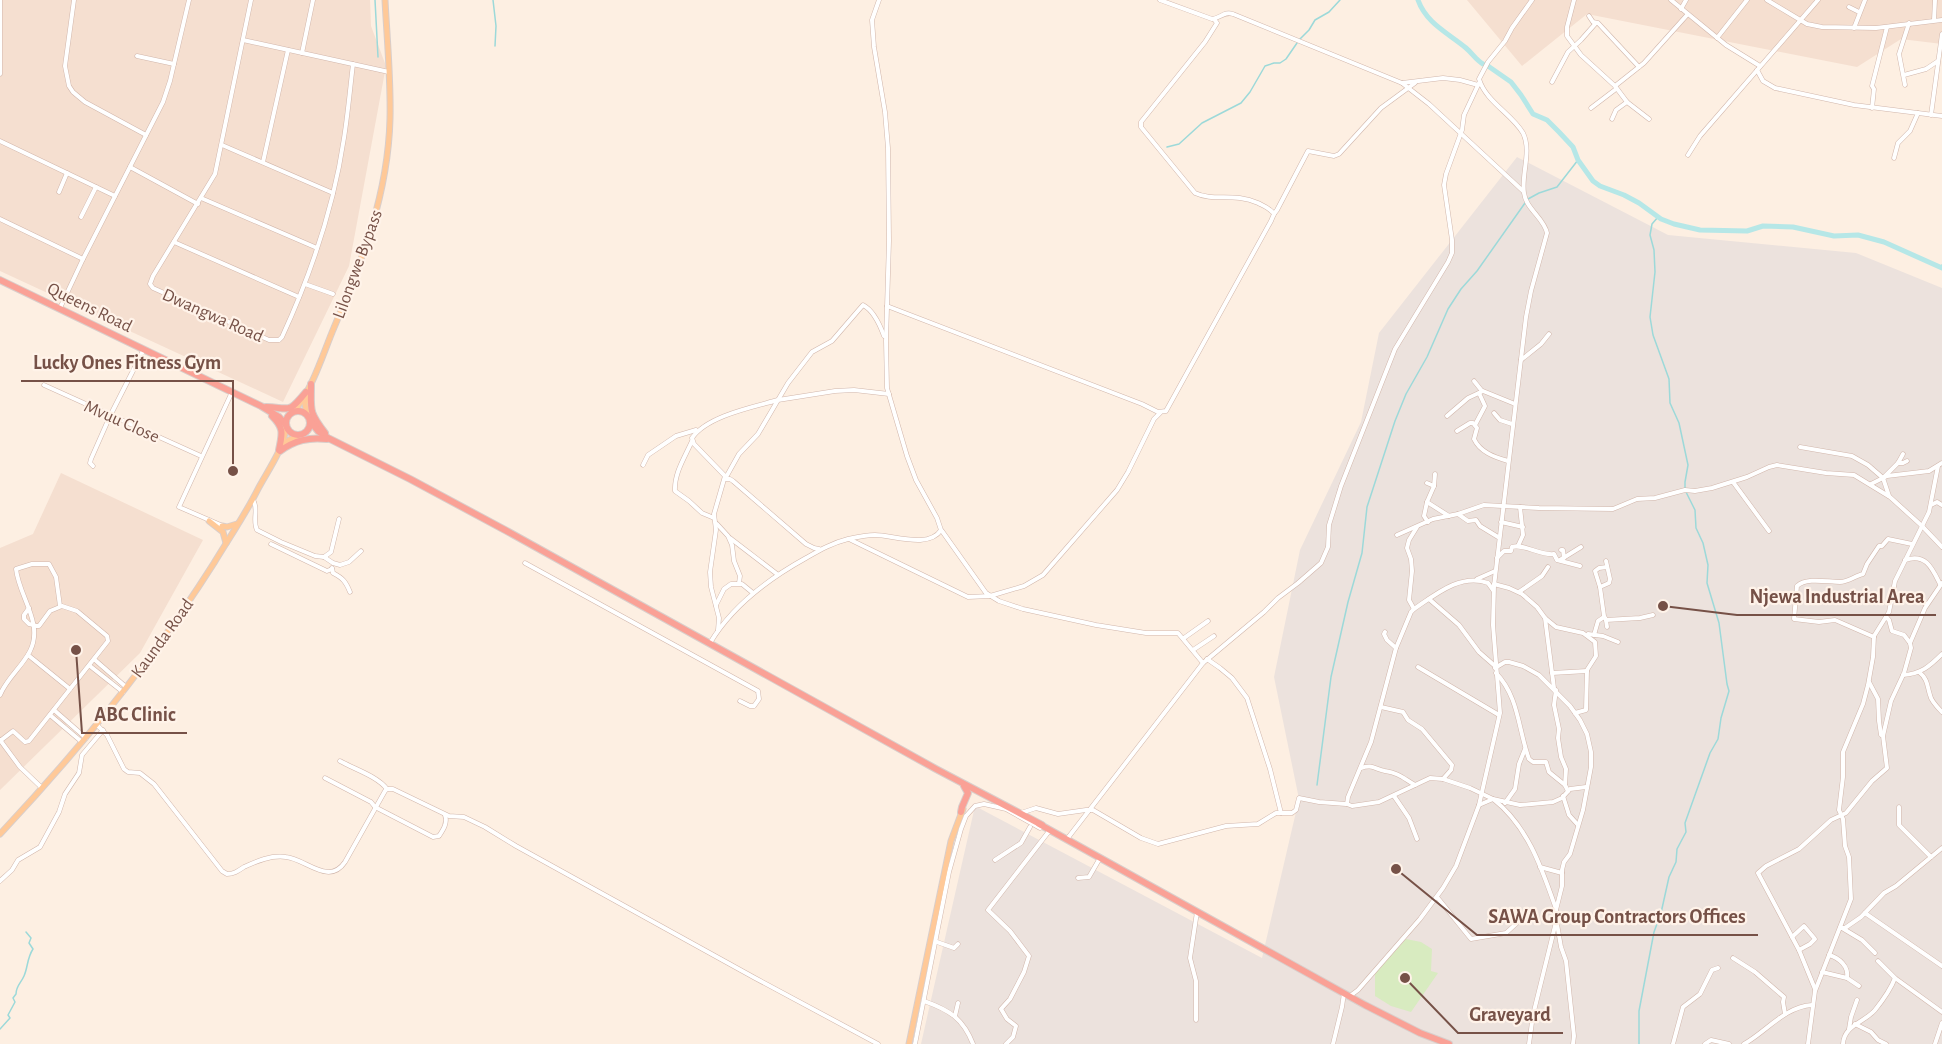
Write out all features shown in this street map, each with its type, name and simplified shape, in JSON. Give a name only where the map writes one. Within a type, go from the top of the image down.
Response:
[{"type":"highway","name":"Queens Road","points":[[0,280],[265,408]]},
{"type":"highway","points":[[312,382],[310,409],[327,438]]},
{"type":"highway","points":[[265,408],[289,409],[306,392]]},
{"type":"highway","points":[[265,408],[283,414],[300,411],[327,438]]},
{"type":"highway","points":[[265,408],[279,417],[291,434],[318,435],[335,441],[410,479],[1347,994],[1408,1027],[1449,1044]]},
{"type":"highway","points":[[265,408],[281,427],[279,451]]},
{"type":"highway","points":[[286,426],[286,420],[292,412]]},
{"type":"highway","points":[[300,435],[309,429],[308,418]]},
{"type":"highway","points":[[279,451],[301,440],[327,438]]},
{"type":"highway","points":[[897,746],[1000,804]]},
{"type":"highway","points":[[952,777],[968,790],[961,812]]},
{"type":"highway","points":[[969,798],[980,795],[1042,825]]},
{"type":"main road","name":"Lilongwe Bypass","points":[[308,418],[305,404],[312,382],[357,274],[376,216],[390,119],[385,0]]},
{"type":"main road","name":"Lilongwe Bypass","points":[[292,412],[312,382]]},
{"type":"main road","name":"Kaunda Road","points":[[0,834],[97,725],[192,598],[253,500],[279,451],[286,426]]},
{"type":"main road","name":"Kaunda Road","points":[[279,451],[289,440],[300,435]]},
{"type":"main road","points":[[209,520],[223,532],[226,543]]},
{"type":"main road","points":[[222,526],[232,527],[239,523]]},
{"type":"main road","points":[[909,1044],[921,1000],[951,841],[961,812],[974,788]]},
{"type":"street","points":[[0,0],[0,74]]},
{"type":"street","points":[[74,0],[65,66],[69,86],[85,102],[146,135]]},
{"type":"street","points":[[60,308],[166,95],[189,0]]},
{"type":"street","points":[[250,0],[215,174],[174,242],[299,297],[317,248],[333,193],[344,137],[353,64]]},
{"type":"street","points":[[302,53],[313,0]]},
{"type":"street","points":[[879,0],[872,21],[874,47],[884,97],[887,139],[889,241],[886,380],[916,480],[948,542],[990,596],[1023,609],[1096,625],[1146,633],[1178,633],[1205,661],[1232,678],[1247,698],[1281,813]]},
{"type":"street","points":[[1160,0],[1214,19],[1217,23],[1205,42],[1140,125],[1195,194],[1246,198],[1270,209],[1274,214]]},
{"type":"street","points":[[1067,839],[1205,661],[1321,563],[1325,555],[1329,525],[1341,486],[1395,349],[1452,253],[1444,185],[1463,118],[1488,62],[1532,0]]},
{"type":"street","points":[[1574,0],[1567,36],[1576,45],[1581,55],[1627,102],[1649,118]]},
{"type":"street","points":[[1671,0],[1717,38],[1759,67],[1765,83],[1775,88],[1872,108],[1942,116]]},
{"type":"street","points":[[1681,9],[1686,0]]},
{"type":"street","points":[[1717,38],[1747,0]]},
{"type":"street","points":[[1767,0],[1813,26],[1887,27],[1942,20]]},
{"type":"street","points":[[1688,155],[1700,136],[1818,0]]},
{"type":"street","points":[[1854,28],[1865,0]]},
{"type":"street","points":[[1934,20],[1935,0]]},
{"type":"street","points":[[1849,7],[1859,12]]},
{"type":"street","points":[[1214,19],[1225,13],[1233,14],[1402,83],[1524,192]]},
{"type":"street","points":[[1591,108],[1639,67],[1687,15]]},
{"type":"street","points":[[1589,16],[1639,67]]},
{"type":"street","points":[[1552,82],[1568,52],[1596,23]]},
{"type":"street","points":[[1905,85],[1899,51],[1909,23]]},
{"type":"street","points":[[1872,108],[1872,86],[1887,27]]},
{"type":"street","points":[[1931,115],[1942,34]]},
{"type":"street","points":[[243,40],[389,72]]},
{"type":"street","points":[[263,162],[288,50]]},
{"type":"street","points":[[137,56],[174,64]]},
{"type":"street","points":[[1904,75],[1926,69],[1939,60]]},
{"type":"street","points":[[1333,1044],[1347,994],[1375,971],[1420,920],[1456,866],[1482,794],[1499,715],[1495,669],[1494,584],[1512,424],[1531,291],[1547,233],[1545,226],[1527,202],[1524,192],[1526,154],[1524,135],[1479,84],[1443,78],[1402,83]]},
{"type":"street","points":[[849,539],[971,598],[990,596],[1036,580],[1056,562],[1117,490],[1154,418],[1168,408],[1308,151],[1334,156],[1339,154],[1381,108],[1416,82]]},
{"type":"street","points":[[1612,119],[1616,110],[1627,102]]},
{"type":"street","points":[[1894,158],[1898,142],[1910,131],[1918,112]]},
{"type":"street","points":[[0,141],[115,196]]},
{"type":"street","points":[[222,145],[333,193]]},
{"type":"street","points":[[130,167],[198,204]]},
{"type":"street","points":[[59,192],[67,173]]},
{"type":"street","points":[[81,217],[96,187]]},
{"type":"street","points":[[201,198],[317,248]]},
{"type":"street","points":[[0,219],[83,259]]},
{"type":"street","name":"Dwangwa Road","points":[[174,242],[153,276],[150,284],[153,288],[269,340],[279,340],[282,337],[299,297]]},
{"type":"street","points":[[305,284],[333,294]]},
{"type":"street","points":[[718,630],[716,605],[710,579],[716,524],[714,518],[725,479],[740,454],[758,434],[788,383],[812,352],[832,341],[863,305],[876,320],[886,341]]},
{"type":"street","points":[[887,306],[1161,413]]},
{"type":"street","points":[[1520,360],[1541,344],[1549,334]]},
{"type":"street","points":[[93,466],[90,463],[91,459],[144,349]]},
{"type":"street","points":[[1474,381],[1481,392],[1485,406],[1475,425],[1477,428],[1473,437],[1477,445],[1487,453],[1508,461]]},
{"type":"street","name":"Mvuu Close","points":[[44,386],[201,456]]},
{"type":"street","points":[[643,465],[648,455],[676,436],[700,429],[747,408],[778,400],[835,391],[854,390],[889,394]]},
{"type":"street","points":[[232,392],[179,507],[234,532]]},
{"type":"street","points":[[1447,416],[1468,398],[1481,392],[1515,404]]},
{"type":"street","points":[[1494,413],[1500,420],[1512,424]]},
{"type":"street","points":[[1457,431],[1470,423],[1475,425]]},
{"type":"street","points":[[700,429],[694,435],[682,459],[675,491],[705,516],[714,518]]},
{"type":"street","points":[[692,441],[723,472],[725,479]]},
{"type":"street","points":[[1800,447],[1848,455],[1868,465],[1883,478],[1890,498]]},
{"type":"street","points":[[1883,478],[1898,463],[1902,454]]},
{"type":"street","points":[[1898,463],[1907,461]]},
{"type":"street","points":[[1871,484],[1883,478],[1929,471],[1940,464]]},
{"type":"street","points":[[1808,1044],[1815,991],[1849,906],[1851,892],[1849,857],[1839,807],[1843,777],[1843,752],[1863,704],[1869,682],[1874,637],[1886,617],[1895,581],[1931,506],[1939,479],[1940,464]]},
{"type":"street","points":[[1397,535],[1428,522],[1484,505],[1608,509],[1637,499],[1655,498],[1685,490],[1700,490],[1733,482],[1777,465],[1854,475],[1890,498],[1942,547]]},
{"type":"street","points":[[1929,471],[1939,479]]},
{"type":"street","points":[[1428,522],[1424,516],[1434,486],[1435,474]]},
{"type":"street","points":[[725,479],[730,478],[806,544],[820,549]]},
{"type":"street","points":[[1733,482],[1769,531]]},
{"type":"street","points":[[1427,483],[1434,486]]},
{"type":"street","points":[[253,500],[256,510],[255,527],[281,542],[340,565],[349,562],[361,551]]},
{"type":"street","points":[[1427,502],[1449,516]]},
{"type":"street","points":[[1931,506],[1936,502],[1942,505]]},
{"type":"street","points":[[1518,546],[1523,539],[1520,507]]},
{"type":"street","points":[[1458,514],[1468,521],[1476,520],[1480,526],[1499,537]]},
{"type":"street","points":[[324,557],[331,552],[339,519]]},
{"type":"street","points":[[1501,522],[1523,527]]},
{"type":"street","points":[[716,524],[777,574]]},
{"type":"street","points":[[1414,609],[1409,600],[1413,571],[1407,548],[1418,526]]},
{"type":"street","points":[[710,644],[718,630],[753,593],[777,574],[820,549],[849,539],[874,535],[899,539],[935,537],[941,530]]},
{"type":"street","points":[[728,536],[740,576],[739,583]]},
{"type":"street","points":[[1874,637],[1835,620],[1819,622],[1794,619],[1797,586],[1801,582],[1842,582],[1863,574],[1879,546],[1882,546],[1888,539],[1912,544]]},
{"type":"street","points":[[271,544],[342,578],[350,592]]},
{"type":"street","points":[[806,544],[809,556]]},
{"type":"street","points":[[1497,558],[1504,550],[1511,551],[1512,547],[1518,546],[1554,555],[1556,560],[1562,559],[1581,547]]},
{"type":"street","points":[[1561,550],[1563,550],[1562,559]]},
{"type":"street","points":[[1904,561],[1914,557],[1923,560],[1941,584],[1927,604],[1910,643]]},
{"type":"street","points":[[1562,559],[1580,566]]},
{"type":"street","points":[[1600,587],[1609,583],[1610,579],[1606,561]]},
{"type":"street","points":[[330,562],[330,571]]},
{"type":"street","points":[[0,695],[6,683],[28,654],[33,642],[34,626],[16,569],[45,563],[50,565],[56,577],[60,606]]},
{"type":"street","points":[[525,563],[758,691],[759,699],[754,706],[740,701]]},
{"type":"street","points":[[1519,592],[1542,576],[1548,567]]},
{"type":"street","points":[[1607,567],[1595,571],[1607,627]]},
{"type":"street","points":[[1347,804],[1348,796],[1371,742],[1396,648],[1414,609],[1448,587],[1495,571]]},
{"type":"street","points":[[1476,579],[1488,583],[1494,590]]},
{"type":"street","points":[[716,605],[727,585],[739,583],[753,593]]},
{"type":"street","points":[[1494,584],[1519,592],[1553,625],[1564,630],[1604,636],[1618,642]]},
{"type":"street","points":[[1891,602],[1899,596],[1927,604]]},
{"type":"street","points":[[1429,599],[1459,625],[1495,669],[1514,698],[1525,749],[1530,761],[1546,762],[1549,772],[1568,790]]},
{"type":"street","points":[[29,608],[24,619],[34,626],[40,625],[51,610],[60,606],[77,611],[108,637],[107,645],[28,742],[13,731],[0,740],[20,767],[42,789]]},
{"type":"street","points":[[1594,635],[1598,621],[1605,618],[1640,618],[1653,615]]},
{"type":"street","points":[[1882,739],[1891,701],[1903,675],[1911,648],[1904,635],[1892,631],[1886,617]]},
{"type":"street","points":[[1545,618],[1555,690],[1554,705],[1559,729],[1558,738],[1567,775],[1565,785]]},
{"type":"street","points":[[1184,638],[1208,621]]},
{"type":"street","points":[[1546,628],[1553,625]]},
{"type":"street","points":[[1385,632],[1387,640],[1396,648]]},
{"type":"street","points":[[1575,713],[1586,710],[1587,671],[1596,656],[1597,646],[1593,638],[1584,633]]},
{"type":"street","points":[[1193,650],[1214,636]]},
{"type":"street","points":[[28,654],[70,689]]},
{"type":"street","points":[[1903,675],[1926,669],[1942,654]]},
{"type":"street","points":[[95,660],[125,690]]},
{"type":"street","points":[[1495,669],[1505,662],[1523,666],[1539,675],[1575,713],[1586,732],[1591,753],[1578,825],[1570,854],[1563,866],[1556,922],[1533,1015],[1529,1044]]},
{"type":"street","points":[[90,666],[125,690]]},
{"type":"street","points":[[1418,667],[1499,715]]},
{"type":"street","points":[[1552,673],[1587,671]]},
{"type":"street","points":[[1919,672],[1925,676],[1930,695],[1942,712]]},
{"type":"street","points":[[1815,991],[1799,950],[1758,873],[1766,866],[1799,849],[1831,820],[1846,813],[1872,781],[1887,768],[1878,721],[1878,699],[1869,682]]},
{"type":"street","points":[[1381,707],[1403,712],[1408,720],[1422,729],[1452,765],[1451,770],[1443,779]]},
{"type":"street","points":[[54,710],[84,740]]},
{"type":"street","points":[[50,715],[84,740]]},
{"type":"street","points":[[97,725],[107,735],[124,769],[128,772],[140,773],[154,784],[222,871],[227,874],[234,873],[260,860],[278,857],[294,859],[327,872],[339,871],[387,789]]},
{"type":"street","points":[[0,881],[12,870],[18,860],[40,847],[59,812],[65,794],[79,773],[82,755],[103,730]]},
{"type":"street","points":[[1505,802],[1515,789],[1519,764],[1525,749]]},
{"type":"street","points":[[340,761],[375,779],[387,789],[393,789],[449,816],[464,817],[485,826],[516,846],[878,1044]]},
{"type":"street","points":[[1361,768],[1372,765],[1382,770],[1396,772],[1415,785]]},
{"type":"street","points":[[325,778],[433,837],[439,836],[446,823],[444,814]]},
{"type":"street","points":[[1021,813],[1036,808],[1058,814],[1089,810],[1098,812],[1141,838],[1158,844],[1226,826],[1258,824],[1272,815],[1295,812],[1299,798],[1350,806],[1374,803],[1430,778],[1443,779],[1493,799],[1520,805],[1553,802],[1568,790],[1586,787]]},
{"type":"street","points":[[1394,796],[1409,818],[1417,838]]},
{"type":"street","points":[[1563,796],[1569,815],[1578,825]]},
{"type":"street","points":[[1479,805],[1493,799]]},
{"type":"street","points":[[1493,799],[1508,811],[1521,828],[1557,910]]},
{"type":"street","points":[[915,1044],[921,1000],[949,872],[961,829],[971,810],[978,804],[1006,809],[1049,831],[988,910],[1029,956],[1024,972],[1010,999],[1001,1009],[1007,1019],[1016,1026],[1013,1037],[1006,1044]]},
{"type":"street","points":[[1899,807],[1899,825],[1931,857]]},
{"type":"street","points":[[995,860],[1021,843],[1030,827]]},
{"type":"street","points":[[1841,928],[1854,922],[1884,893],[1896,886],[1942,848]]},
{"type":"street","points":[[1078,878],[1089,877],[1100,858]]},
{"type":"street","points":[[1540,867],[1562,873]]},
{"type":"street","points":[[1437,897],[1471,939],[1506,933],[1517,924]]},
{"type":"street","points":[[1196,1020],[1196,981],[1190,958],[1197,912]]},
{"type":"street","points":[[1865,913],[1942,966]]},
{"type":"street","points":[[1556,922],[1568,973],[1573,1044]]},
{"type":"street","points":[[1792,938],[1805,926],[1815,939],[1799,950]]},
{"type":"street","points":[[1841,928],[1859,939],[1875,953]]},
{"type":"street","points":[[937,942],[954,948],[958,944]]},
{"type":"street","points":[[1829,955],[1842,962],[1847,973],[1846,978]]},
{"type":"street","points":[[1733,958],[1755,972],[1784,997],[1785,1014]]},
{"type":"street","points":[[1878,961],[1895,978],[1942,1012]]},
{"type":"street","points":[[1673,1044],[1683,1007],[1700,994],[1713,968],[1718,968]]},
{"type":"street","points":[[1822,972],[1846,978],[1859,986]]},
{"type":"street","points":[[1849,1030],[1874,1011],[1887,995],[1895,978]]},
{"type":"street","points":[[921,1000],[951,1012],[969,1033],[973,1044]]},
{"type":"street","points":[[1843,1044],[1857,1000]]},
{"type":"street","points":[[956,1017],[958,1003]]},
{"type":"street","points":[[1744,1044],[1758,1036],[1762,1029],[1785,1014],[1812,1005]]},
{"type":"street","points":[[1935,1044],[1942,1023]]},
{"type":"street","points":[[1856,1024],[1886,1044]]},
{"type":"street","points":[[1013,1037],[1015,1044]]},
{"type":"street","points":[[1705,1044],[1711,1040],[1729,1044]]},
{"type":"shaded area","points":[[0,0],[370,0],[371,26],[386,66],[349,266],[283,402],[0,271]]},
{"type":"shaded area","points":[[1467,0],[1942,0],[1942,44],[1901,39],[1857,67],[1587,14],[1522,66]]},
{"type":"shaded area","points":[[1517,157],[1668,235],[1856,253],[1942,288],[1942,1044],[921,1044],[975,806],[1262,958],[1299,799],[1274,677],[1300,550],[1361,422],[1379,333]]},
{"type":"shaded area","points":[[61,473],[203,540],[140,653],[0,790],[0,548],[33,534]]},
{"type":"green space","points":[[1406,939],[1421,942],[1432,949],[1431,971],[1438,973],[1411,1012],[1391,1006],[1375,996],[1375,973]]},
{"type":"waterway","points":[[375,0],[378,57]]},
{"type":"waterway","points":[[493,0],[496,26],[495,46]]},
{"type":"waterway","points":[[1300,39],[1315,20],[1329,12],[1340,0]]},
{"type":"waterway","points":[[1418,0],[1426,15],[1438,27],[1483,64]]},
{"type":"waterway","points":[[1167,147],[1179,144],[1202,123],[1241,103],[1265,66],[1280,63],[1286,59],[1297,43]]},
{"type":"waterway","points":[[1488,66],[1511,82],[1533,114],[1547,120],[1573,147],[1578,160],[1593,181],[1639,203],[1661,219],[1700,230],[1747,231],[1763,226],[1793,227],[1834,236],[1858,235],[1884,242],[1942,268]]},
{"type":"waterway","points":[[1528,199],[1557,187],[1578,160]]},
{"type":"waterway","points":[[1317,785],[1331,677],[1362,553],[1367,507],[1395,421],[1448,309],[1525,203]]},
{"type":"waterway","points":[[1639,1044],[1639,1011],[1654,932],[1669,877],[1676,862],[1677,849],[1686,832],[1685,823],[1710,753],[1718,739],[1729,691],[1719,623],[1707,583],[1708,565],[1703,543],[1696,528],[1695,510],[1685,490],[1688,465],[1679,423],[1670,403],[1669,379],[1653,335],[1650,317],[1655,272],[1654,250],[1650,235],[1652,224],[1658,217]]},
{"type":"waterway","points":[[0,1029],[10,1018],[8,1015],[15,1002],[13,998],[24,976],[33,949],[29,943],[31,938],[26,932]]},
{"type":"place","name":"Lucky Ones Fitness Gym","points":[[233,471]]},
{"type":"place","name":"Njewa Industrial Area","points":[[1663,606]]},
{"type":"place","name":"ABC Clinic","points":[[76,650]]},
{"type":"place","name":"SAWA Group Contractors Offices","points":[[1396,869]]},
{"type":"place","name":"Graveyard","points":[[1405,978]]}]
